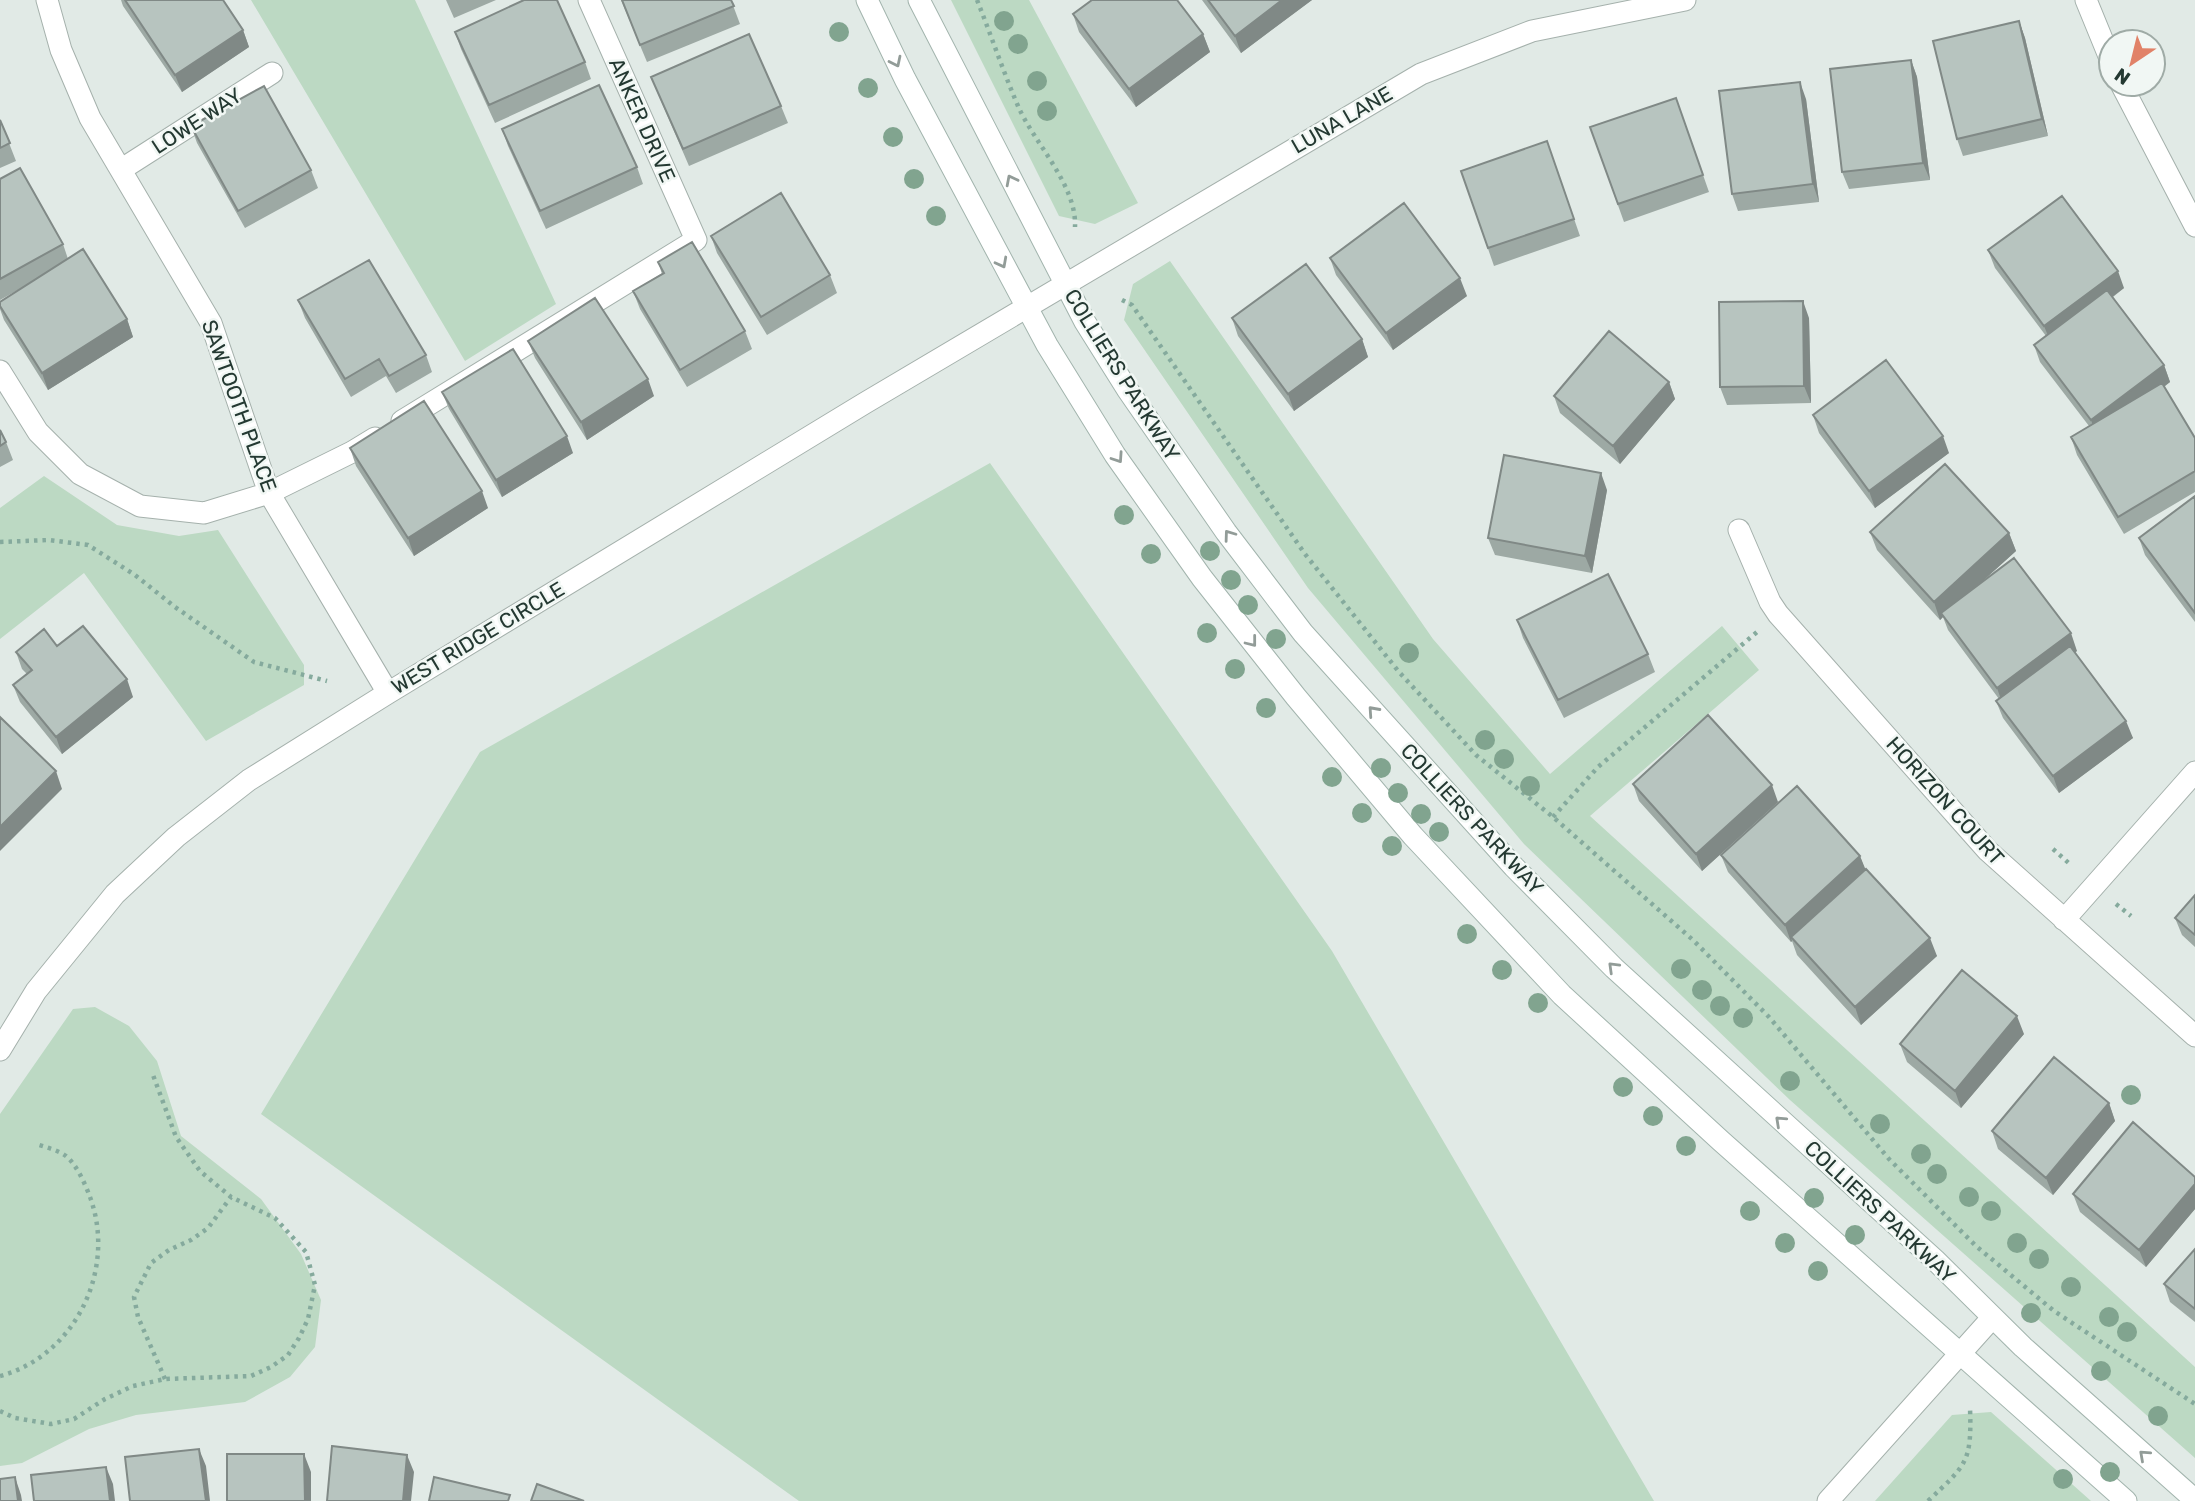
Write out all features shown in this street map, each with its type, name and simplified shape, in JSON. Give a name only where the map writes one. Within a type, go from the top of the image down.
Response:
[{"type":"street","name":"SAWTOOTH PLACE","points":[[47,0],[61,50],[90,118],[211,323],[269,493],[388,693]]},
{"type":"street","name":"ANKER DRIVE","points":[[269,493],[352,452],[696,240],[589,0]]},
{"type":"street","points":[[867,0],[905,79],[1025,307],[1115,455],[1202,578],[1296,697],[1413,836],[1562,995],[1721,1141],[2126,1501]]},
{"type":"street","name":"COLLIERS PARKWAY","points":[[919,0],[1085,322],[1226,532],[1303,633],[1514,867],[1614,968],[1935,1259],[1992,1318],[2195,1500]]},
{"type":"street","name":"LUNA LANE","points":[[1025,307],[1421,74],[1532,31],[1685,0]]},
{"type":"street","points":[[2086,0],[2097,28]]},
{"type":"street","name":"LOWE WAY","points":[[122,169],[272,73]]},
{"type":"street","points":[[2128,98],[2195,226]]},
{"type":"street","name":"WEST RIDGE CIRCLE","points":[[0,1051],[36,991],[115,894],[176,837],[249,780],[1025,307]]},
{"type":"street","points":[[0,371],[38,432],[80,474],[140,506],[204,513],[269,493]]},
{"type":"street","name":"HORIZON COURT","points":[[1739,530],[1770,603],[1778,614],[1988,851],[2195,1036]]},
{"type":"street","points":[[2064,920],[2195,772]]},
{"type":"street","points":[[1828,1501],[1992,1318]]},
{"type":"path","points":[[977,0],[1019,109],[1063,184],[1076,214],[1075,227]]},
{"type":"path","points":[[1122,300],[1132,305],[1305,554],[1399,672],[1476,755],[1552,817],[1693,940],[1769,1017],[1889,1159],[1976,1246],[2054,1311],[2195,1404]]},
{"type":"path","points":[[0,542],[49,540],[88,545],[135,575],[175,607],[254,662],[327,681]]},
{"type":"path","points":[[1552,817],[1598,767],[1754,635]]},
{"type":"path","points":[[0,1410],[15,1418],[51,1424],[74,1419],[105,1399],[133,1387],[164,1379],[251,1376],[288,1355],[308,1319],[315,1285],[306,1252],[275,1218],[231,1197],[200,1171],[176,1137],[153,1075]]},
{"type":"path","points":[[0,1376],[19,1371],[44,1356],[67,1334],[84,1307],[96,1275],[100,1242],[95,1211],[84,1182],[66,1156],[36,1144]]},
{"type":"path","points":[[164,1379],[138,1317],[134,1297],[151,1263],[208,1228],[231,1197]]},
{"type":"path","points":[[1928,1501],[1949,1482],[1965,1460],[1970,1447],[1970,1408]]},
{"type":"green space","points":[[251,0],[415,0],[556,304],[465,361]]},
{"type":"green space","points":[[951,0],[1029,0],[1138,203],[1095,224],[1059,216]]},
{"type":"green space","points":[[1170,261],[1433,639],[1550,774],[1722,626],[1759,670],[1590,816],[2195,1367],[2195,1458],[1790,1100],[1524,844],[1308,588],[1124,320],[1133,284]]},
{"type":"green space","points":[[990,463],[1332,951],[1654,1501],[799,1501],[261,1114],[480,752]]},
{"type":"green space","points":[[44,476],[117,525],[179,536],[218,530],[304,665],[304,685],[206,741],[84,573],[0,639],[0,508]]},
{"type":"green space","points":[[95,1007],[129,1026],[157,1061],[181,1136],[261,1199],[301,1254],[321,1300],[315,1347],[290,1377],[245,1402],[136,1415],[89,1429],[22,1463],[0,1466],[0,1114],[73,1009]]},
{"type":"green space","points":[[1991,1412],[2091,1501],[1875,1501],[1952,1415]]},
{"type":"building","points":[[125,0],[223,0],[243,30],[175,75]]},
{"type":"building","points":[[524,0],[557,0],[585,62],[489,105],[455,32]]},
{"type":"building","points":[[622,0],[731,0],[734,6],[640,45]]},
{"type":"building","points":[[1092,0],[1177,0],[1203,34],[1129,89],[1073,14]]},
{"type":"building","points":[[1208,0],[1282,0],[1235,36]]},
{"type":"building","points":[[2019,21],[2042,119],[1957,139],[1933,41]]},
{"type":"building","points":[[749,34],[781,106],[683,149],[651,77]]},
{"type":"building","points":[[1911,60],[1923,163],[1842,172],[1830,69]]},
{"type":"building","points":[[1800,82],[1813,184],[1732,194],[1719,91]]},
{"type":"building","points":[[599,85],[637,167],[540,211],[502,129]]},
{"type":"building","points":[[264,86],[311,170],[238,211],[191,126]]},
{"type":"building","points":[[1676,98],[1703,175],[1618,204],[1590,127]]},
{"type":"building","points":[[0,120],[10,143],[0,148]]},
{"type":"building","points":[[1547,141],[1574,219],[1488,248],[1461,171]]},
{"type":"building","points":[[20,168],[63,244],[0,279],[0,179]]},
{"type":"building","points":[[781,193],[830,275],[761,317],[711,236]]},
{"type":"building","points":[[2062,196],[2118,271],[2044,326],[1988,250]]},
{"type":"building","points":[[1404,203],[1460,278],[1386,333],[1330,258]]},
{"type":"building","points":[[692,242],[745,331],[680,370],[633,291],[664,273],[658,262]]},
{"type":"building","points":[[83,249],[127,319],[42,373],[0,302]]},
{"type":"building","points":[[369,260],[426,355],[389,376],[379,359],[345,379],[298,300]]},
{"type":"building","points":[[1306,264],[1362,339],[1288,394],[1232,318]]},
{"type":"building","points":[[2107,290],[2164,365],[2091,420],[2034,345]]},
{"type":"building","points":[[595,298],[648,379],[581,422],[528,341]]},
{"type":"building","points":[[1803,301],[1804,386],[1720,387],[1719,302]]},
{"type":"building","points":[[1609,331],[1669,382],[1613,446],[1554,396]]},
{"type":"building","points":[[513,349],[567,436],[496,480],[442,392]]},
{"type":"building","points":[[1886,360],[1943,436],[1869,491],[1813,415]]},
{"type":"building","points":[[2162,383],[2195,438],[2195,471],[2118,517],[2071,437]]},
{"type":"building","points":[[424,401],[482,491],[408,538],[350,448]]},
{"type":"building","points":[[0,430],[6,442],[0,446]]},
{"type":"building","points":[[1504,455],[1601,473],[1585,556],[1488,538]]},
{"type":"building","points":[[1945,464],[2009,533],[1934,602],[1870,532]]},
{"type":"building","points":[[2195,496],[2195,613],[2139,538]]},
{"type":"building","points":[[2014,558],[2071,633],[1997,688],[1941,613]]},
{"type":"building","points":[[1608,574],[1648,654],[1558,700],[1517,620]]},
{"type":"building","points":[[83,626],[127,679],[56,737],[13,685],[32,670],[16,652],[44,629],[57,646]]},
{"type":"building","points":[[2070,646],[2126,721],[2053,776],[1996,701]]},
{"type":"building","points":[[1708,715],[1772,785],[1696,854],[1633,784]]},
{"type":"building","points":[[0,717],[56,771],[0,827]]},
{"type":"building","points":[[1797,786],[1860,856],[1785,925],[1721,855]]},
{"type":"building","points":[[1866,869],[1930,938],[1855,1007],[1791,937]]},
{"type":"building","points":[[2195,895],[2195,935],[2175,918]]},
{"type":"building","points":[[1962,970],[2017,1016],[1955,1091],[1900,1044]]},
{"type":"building","points":[[2054,1057],[2109,1103],[2046,1178],[1992,1131]]},
{"type":"building","points":[[2133,1122],[2195,1177],[2195,1184],[2139,1250],[2073,1194]]},
{"type":"building","points":[[2195,1249],[2195,1309],[2164,1284]]},
{"type":"building","points":[[332,1446],[407,1455],[403,1501],[327,1501]]},
{"type":"building","points":[[199,1449],[206,1501],[130,1501],[125,1457]]},
{"type":"building","points":[[227,1454],[304,1454],[305,1501],[227,1501]]},
{"type":"building","points":[[106,1467],[110,1501],[34,1501],[31,1475]]},
{"type":"building","points":[[15,1477],[18,1501],[0,1501],[0,1479]]},
{"type":"building","points":[[434,1477],[510,1495],[508,1501],[429,1501]]},
{"type":"building","points":[[537,1484],[584,1501],[531,1501]]}]
